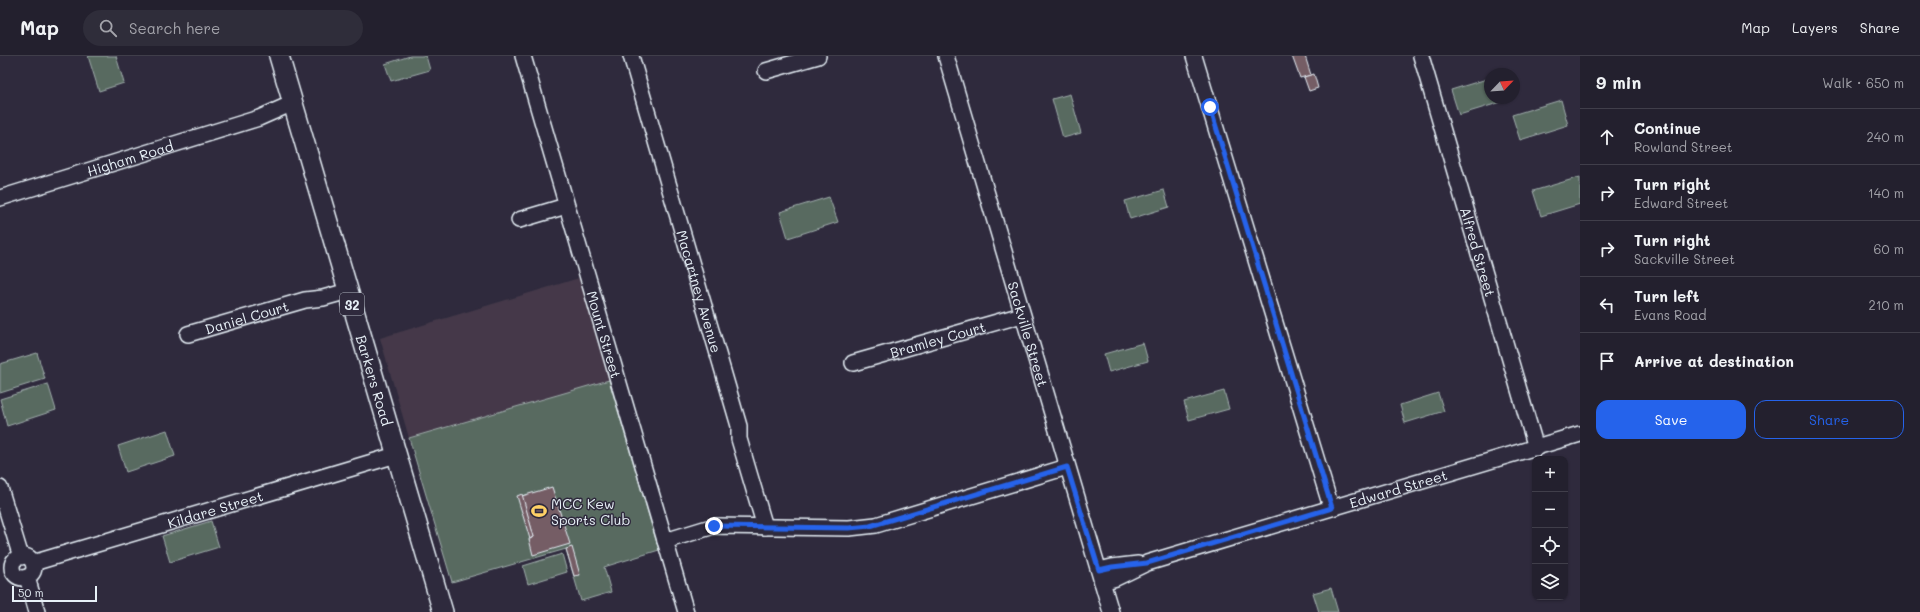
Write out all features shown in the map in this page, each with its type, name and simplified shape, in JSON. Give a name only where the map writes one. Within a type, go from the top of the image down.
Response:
[{"type":"main road","name":"Barkers Road","points":[[279,56],[443,612]]},
{"type":"street","name":"Mount Street","points":[[523,56],[686,612]]},
{"type":"street","name":"Macartney Avenue","points":[[631,56],[739,426],[739,439],[765,527]]},
{"type":"street","points":[[766,71],[818,56]]},
{"type":"street","name":"Sackville Street","points":[[946,56],[1111,612]]},
{"type":"street","points":[[1194,56],[1332,508]]},
{"type":"street","name":"Alfred Street","points":[[1421,56],[1536,448]]},
{"type":"street","name":"Higham Road","points":[[0,198],[294,108]]},
{"type":"street","points":[[519,220],[566,206]]},
{"type":"street","name":"Daniel Court","points":[[188,334],[305,300],[320,291],[347,287]]},
{"type":"street","name":"Bramley Court","points":[[853,363],[1022,314]]},
{"type":"street","name":"Edward Street","points":[[1101,576],[1116,578],[1147,563],[1580,434]]},
{"type":"street","name":"Kildare Street","points":[[27,560],[396,455]]},
{"type":"street","points":[[665,541],[712,526],[849,528],[876,525],[1067,467]]},
{"type":"street","points":[[0,488],[27,560],[33,571],[27,577],[19,577],[7,572],[14,562],[27,560]]},
{"type":"street","points":[[27,577],[37,612]]},
{"type":"shaded area","points":[[579,278],[609,380],[409,438],[380,338]]},
{"type":"green space","points":[[88,56],[116,56],[124,83],[99,91]]},
{"type":"green space","points":[[410,56],[426,56],[430,70],[391,81],[385,64]]},
{"type":"green space","points":[[1484,80],[1484,104],[1495,104],[1459,115],[1451,90]]},
{"type":"green space","points":[[1070,94],[1081,133],[1063,138],[1052,99]]},
{"type":"green space","points":[[1561,100],[1568,125],[1520,140],[1512,115]]},
{"type":"green space","points":[[1580,177],[1580,204],[1541,216],[1533,191]]},
{"type":"green space","points":[[1164,190],[1169,207],[1130,219],[1125,201]]},
{"type":"green space","points":[[829,197],[838,222],[788,238],[780,212]]},
{"type":"green space","points":[[1143,343],[1148,361],[1109,372],[1104,354]]},
{"type":"green space","points":[[37,353],[45,379],[0,393],[0,364]]},
{"type":"green space","name":"MCC Kew Sports Club","points":[[609,380],[659,550],[604,567],[611,592],[581,601],[566,549],[452,582],[409,438]]},
{"type":"green space","points":[[48,384],[56,410],[7,426],[0,399]]},
{"type":"green space","points":[[1224,391],[1229,409],[1189,420],[1184,402]]},
{"type":"green space","points":[[1438,393],[1444,411],[1405,423],[1400,405]]},
{"type":"green space","points":[[167,430],[175,456],[126,472],[118,446]]},
{"type":"green space","points":[[211,521],[219,547],[170,562],[162,536]]},
{"type":"green space","points":[[562,554],[567,572],[528,584],[523,566]]},
{"type":"green space","points":[[1331,588],[1338,612],[1319,612],[1313,593]]},
{"type":"building","points":[[1292,56],[1305,56],[1311,75],[1300,78]]},
{"type":"building","points":[[1314,74],[1318,88],[1309,91],[1304,77]]},
{"type":"building","points":[[552,487],[570,544],[533,555],[529,539],[534,537],[522,496]]},
{"type":"building","points":[[522,494],[534,537],[530,539],[517,496]]},
{"type":"building","points":[[572,547],[580,575],[574,576],[566,549]]},
{"type":"place","name":"MCC Kew Sports Club","points":[[539,511]]},
{"type":"route","points":[[714,526],[849,528],[876,525],[1067,467],[1099,570],[1147,563],[1332,508],[1210,107]]}]
